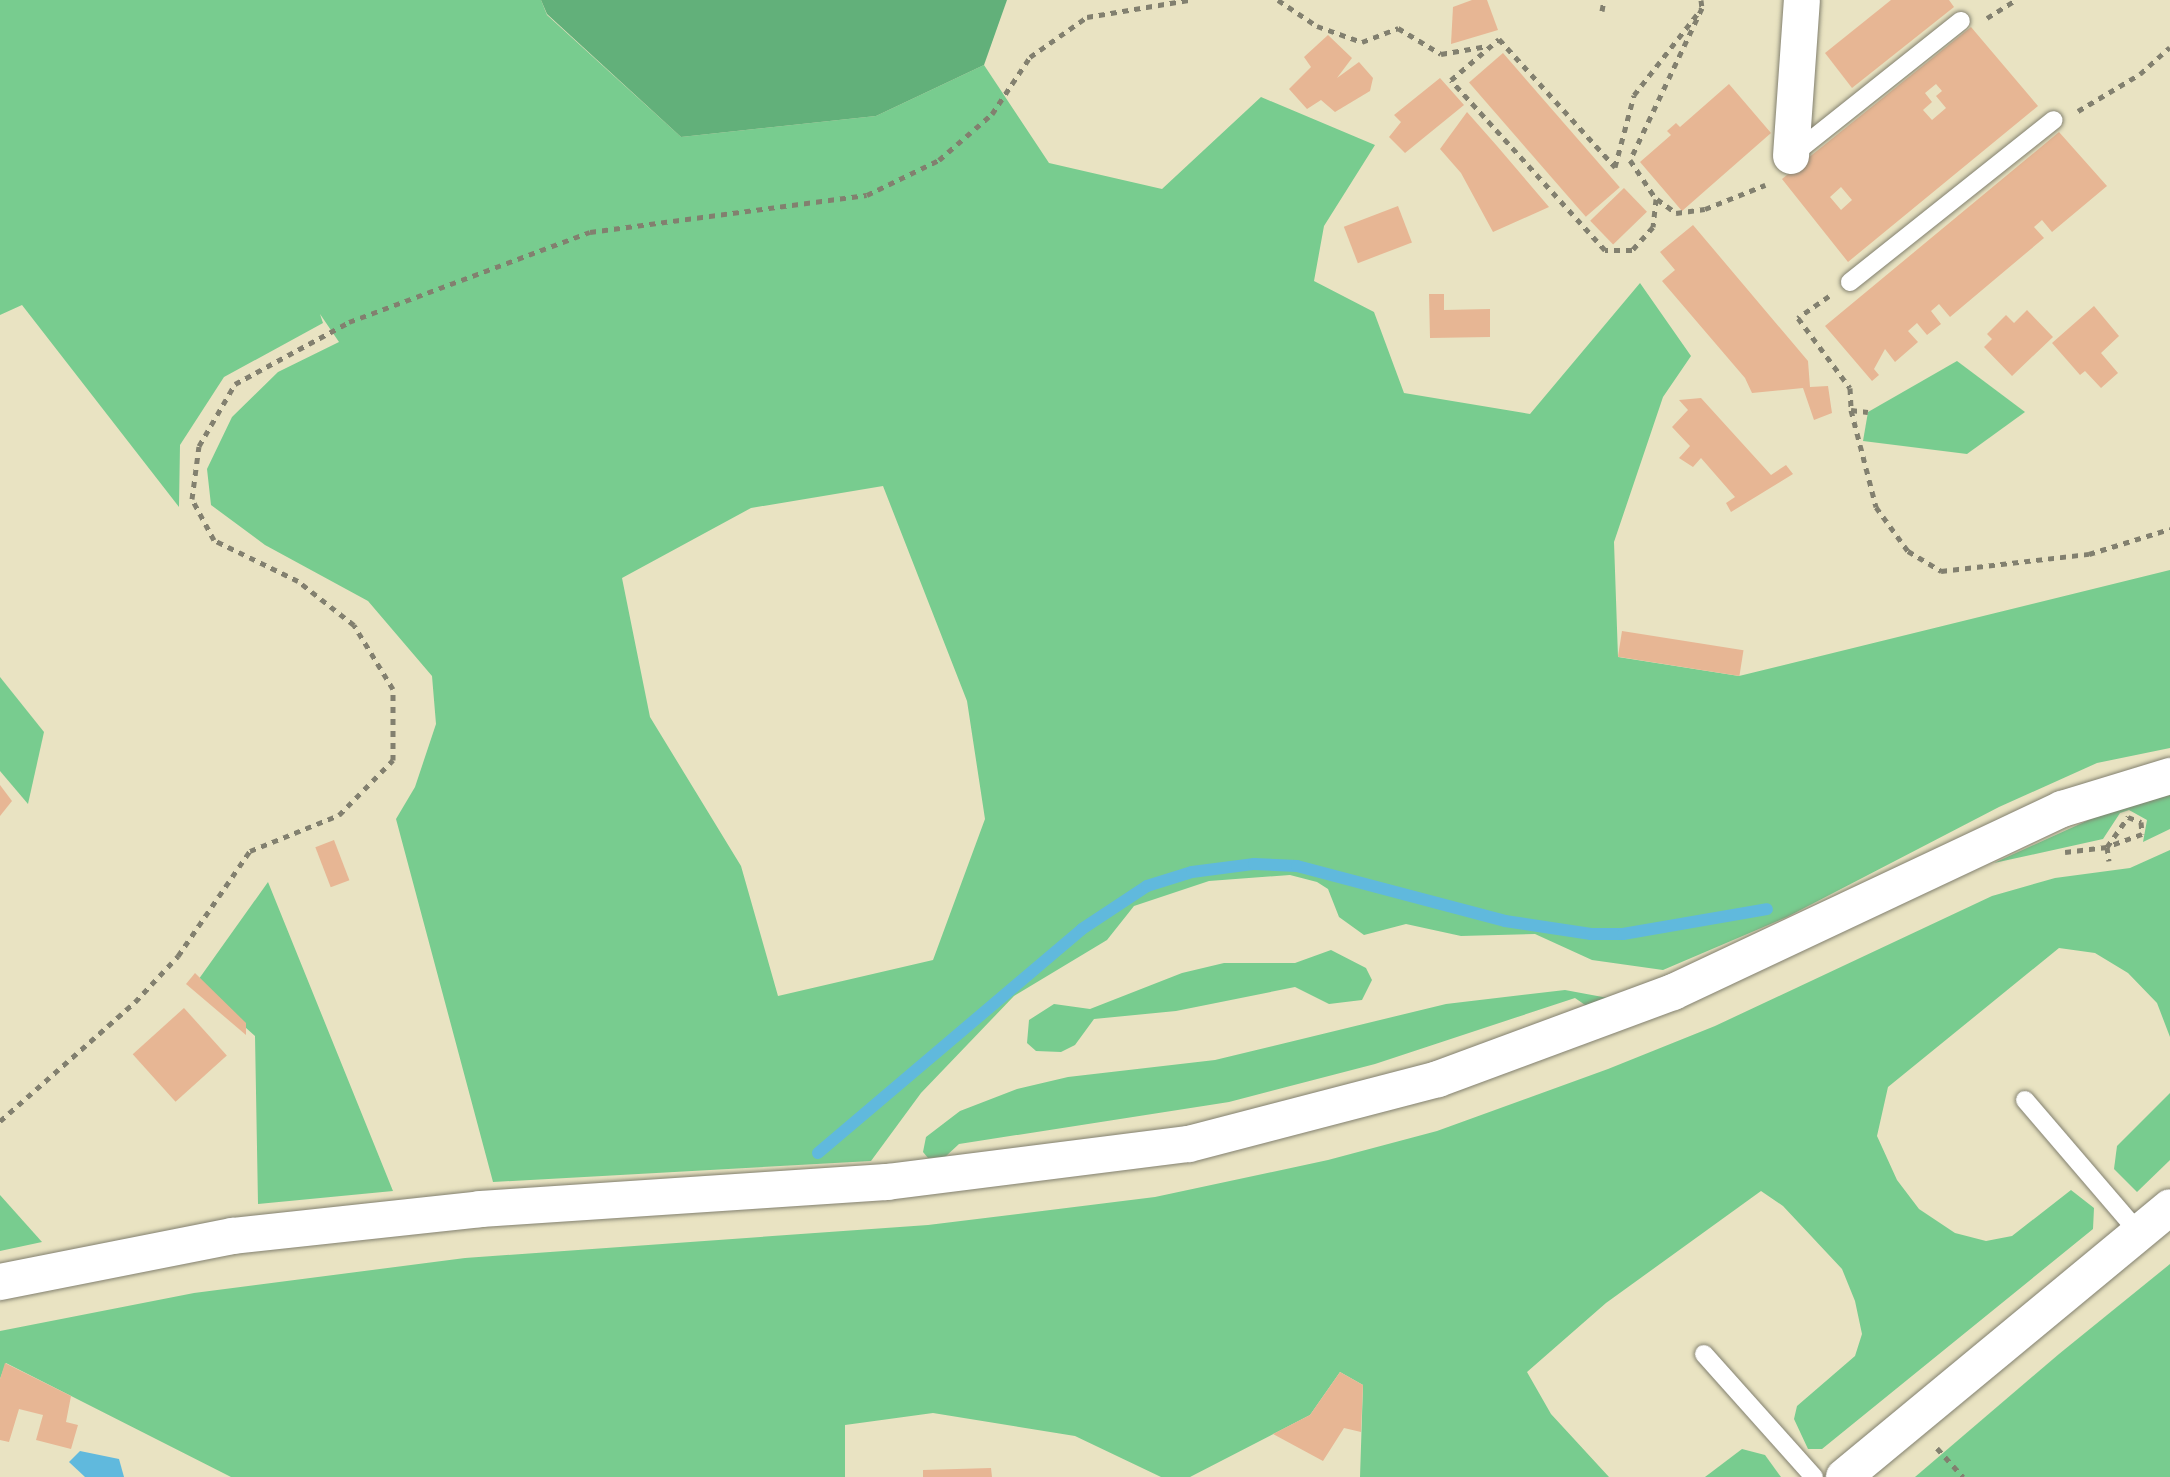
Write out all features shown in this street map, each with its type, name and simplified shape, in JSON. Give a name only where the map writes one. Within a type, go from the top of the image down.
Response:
[{"type":"street","points":[[1791,156],[1802,0]]},
{"type":"street","points":[[0,1282],[249,1234],[480,1209],[887,1182],[1189,1144],[1438,1079],[1673,992],[2062,809],[2170,776]]},
{"type":"street","points":[[1844,1477],[2170,1207]]},
{"type":"lane","points":[[1791,156],[1961,21]]},
{"type":"lane","points":[[1850,282],[2054,120]]},
{"type":"lane","points":[[2025,1100],[2140,1234]]},
{"type":"lane","points":[[1704,1354],[1814,1477]]},
{"type":"path","points":[[0,1121],[135,1002],[178,956],[250,851],[339,815],[393,760],[393,689],[354,625],[298,581],[214,540],[192,499],[199,446],[235,384],[349,322],[590,232],[867,195],[939,160],[992,114],[1030,57],[1087,17],[1189,0]]},
{"type":"path","points":[[1278,0],[1317,26],[1362,42],[1398,28],[1441,54],[1490,46]]},
{"type":"path","points":[[1602,11],[1604,0]]},
{"type":"path","points":[[1701,0],[1702,8],[1630,160],[1656,199],[1676,213],[1705,209],[1765,185]]},
{"type":"path","points":[[1656,199],[1653,227],[1632,250],[1605,250],[1579,225],[1451,80],[1499,39],[1615,167],[1634,95],[1702,8]]},
{"type":"path","points":[[2054,120],[2140,74],[2170,47]]},
{"type":"path","points":[[1850,282],[1798,318],[1850,388],[1851,410],[1876,507],[1908,551],[1941,571],[2089,554],[2170,529]]},
{"type":"path","points":[[1851,410],[1868,412]]},
{"type":"path","points":[[2107,847],[2137,840],[2141,822],[2126,818],[2107,847],[2109,861]]},
{"type":"path","points":[[1933,1445],[1963,1477]]},
{"type":"green space","points":[[0,0],[541,0],[547,15],[681,137],[876,116],[984,65],[1049,163],[1162,189],[1261,97],[1375,145],[1324,226],[1314,281],[1374,312],[1404,393],[1530,414],[1640,283],[1691,356],[1663,397],[1614,542],[1618,657],[1739,676],[2170,570],[2170,748],[2097,763],[1999,807],[1787,917],[1663,970],[1592,960],[1535,934],[1461,936],[1406,924],[1364,935],[1339,917],[1328,889],[1317,882],[1290,875],[1209,881],[1134,906],[1107,940],[1014,996],[921,1093],[871,1161],[493,1182],[396,819],[415,787],[436,724],[432,676],[368,601],[265,545],[211,505],[207,469],[232,417],[278,372],[339,342],[320,314],[323,323],[224,377],[180,445],[179,507],[22,305],[0,315]],"holes":[[[883,486],[967,701],[985,819],[933,960],[778,996],[741,866],[650,717],[622,578],[751,508]]]},
{"type":"green space","points":[[541,0],[1007,0],[984,65],[876,116],[681,137],[547,14]]},
{"type":"green space","points":[[1957,361],[2025,412],[1967,454],[1863,441],[1868,412]]},
{"type":"green space","points":[[0,677],[44,732],[28,804],[0,771]]},
{"type":"green space","points":[[2170,795],[2170,829],[2143,842],[2147,820],[2129,810],[2120,813],[2103,839],[1994,863],[2113,809]]},
{"type":"green space","points":[[2170,850],[2170,1037],[2157,1003],[2128,973],[2095,953],[2059,948],[1888,1087],[1877,1136],[1897,1180],[1919,1209],[1955,1233],[1986,1241],[2012,1236],[2071,1190],[2094,1208],[2093,1229],[1822,1449],[1808,1449],[1794,1419],[1797,1406],[1855,1356],[1862,1334],[1855,1301],[1842,1269],[1783,1206],[1761,1191],[1606,1303],[1527,1372],[1551,1414],[1609,1477],[1360,1477],[1363,1385],[1340,1372],[1310,1415],[1190,1477],[1161,1477],[1075,1436],[933,1413],[845,1425],[845,1477],[231,1477],[6,1363],[0,1379],[0,1331],[194,1293],[465,1258],[928,1225],[1155,1197],[1328,1160],[1437,1131],[1608,1069],[1715,1026],[1992,896],[2055,878],[2130,868]]},
{"type":"green space","points":[[268,882],[393,1191],[258,1204],[255,1036],[196,983]]},
{"type":"green space","points":[[1331,950],[1366,968],[1372,980],[1362,1000],[1329,1004],[1295,987],[1176,1011],[1094,1019],[1075,1045],[1061,1052],[1036,1051],[1027,1043],[1029,1020],[1054,1004],[1090,1009],[1182,973],[1224,963],[1295,963]]},
{"type":"green space","points":[[1565,990],[1608,998],[1588,1007],[1575,998],[1375,1064],[1229,1102],[959,1144],[945,1157],[928,1158],[923,1152],[926,1137],[960,1111],[1017,1089],[1068,1077],[1215,1060],[1446,1004]]},
{"type":"green space","points":[[2170,1093],[2170,1160],[2137,1192],[2114,1169],[2117,1146]]},
{"type":"green space","points":[[0,1195],[42,1242],[0,1251]]},
{"type":"green space","points":[[2170,1264],[2170,1477],[1915,1477],[2059,1354]]},
{"type":"green space","points":[[1742,1449],[1765,1455],[1781,1477],[1705,1477]]},
{"type":"water","points":[[80,1451],[119,1459],[124,1477],[85,1477],[69,1462]]},
{"type":"building","points":[[1472,0],[1487,0],[1498,30],[1451,44],[1453,7]]},
{"type":"building","points":[[1891,0],[1949,0],[1954,7],[1852,88],[1825,53]]},
{"type":"building","points":[[1971,27],[2038,106],[1848,262],[1782,179]],"holes":[[[1936,84],[1942,91],[1936,96],[1946,108],[1932,120],[1923,110],[1932,102],[1925,93]],[[1841,187],[1852,200],[1841,210],[1830,197]]]},
{"type":"building","points":[[1328,35],[1352,58],[1337,78],[1359,62],[1373,78],[1370,91],[1335,112],[1321,100],[1307,109],[1289,89],[1311,67],[1304,57]]},
{"type":"building","points":[[1503,53],[1620,187],[1586,217],[1469,83]]},
{"type":"building","points":[[1440,78],[1464,105],[1405,153],[1389,137],[1401,122],[1394,115]]},
{"type":"building","points":[[1729,84],[1771,133],[1682,211],[1640,162],[1671,135],[1667,131],[1676,123],[1680,127]]},
{"type":"building","points":[[1467,112],[1549,207],[1493,232],[1461,173],[1440,149]]},
{"type":"building","points":[[2059,132],[2107,186],[2052,232],[2042,220],[2034,227],[2044,238],[1950,317],[1939,304],[1931,311],[1941,324],[1927,335],[1917,323],[1908,331],[1918,342],[1895,362],[1885,349],[1874,369],[1879,375],[1872,381],[1825,326]]},
{"type":"building","points":[[1624,188],[1647,212],[1613,244],[1590,221]]},
{"type":"building","points":[[1398,206],[1412,242],[1358,263],[1344,227]]},
{"type":"building","points":[[1693,225],[1808,361],[1810,387],[1828,386],[1832,413],[1814,420],[1803,388],[1752,393],[1745,378],[1662,281],[1675,270],[1660,252]]},
{"type":"building","points":[[1429,294],[1444,294],[1444,310],[1490,309],[1490,337],[1430,338]]},
{"type":"building","points":[[2094,306],[2119,336],[2101,353],[2118,373],[2101,388],[2085,371],[2080,375],[2052,343]]},
{"type":"building","points":[[2027,310],[2053,337],[2012,376],[1984,347],[1992,339],[1987,334],[2006,315],[2014,323]]},
{"type":"building","points":[[1701,398],[1771,475],[1786,465],[1793,474],[1731,512],[1726,503],[1735,497],[1701,458],[1693,467],[1679,458],[1690,446],[1672,427],[1688,410],[1679,400]]},
{"type":"building","points":[[1622,631],[1743,650],[1739,676],[1618,657]]},
{"type":"building","points":[[0,785],[12,801],[0,816]]},
{"type":"building","points":[[334,840],[349,880],[331,887],[315,847]]},
{"type":"building","points":[[195,973],[246,1023],[246,1035],[186,984]]},
{"type":"building","points":[[184,1008],[227,1056],[176,1102],[133,1054]]},
{"type":"building","points":[[5,1363],[71,1396],[66,1422],[78,1425],[71,1449],[36,1440],[43,1415],[19,1409],[9,1442],[0,1440],[0,1379]]},
{"type":"building","points":[[1340,1372],[1363,1385],[1361,1432],[1344,1428],[1323,1461],[1273,1434],[1310,1415]]},
{"type":"building","points":[[991,1468],[992,1477],[923,1477],[923,1470]]},
{"type":"waterway","points":[[818,1153],[1082,929],[1147,886],[1192,872],[1254,864],[1297,866],[1505,921],[1591,934],[1623,934],[1767,909]]}]
